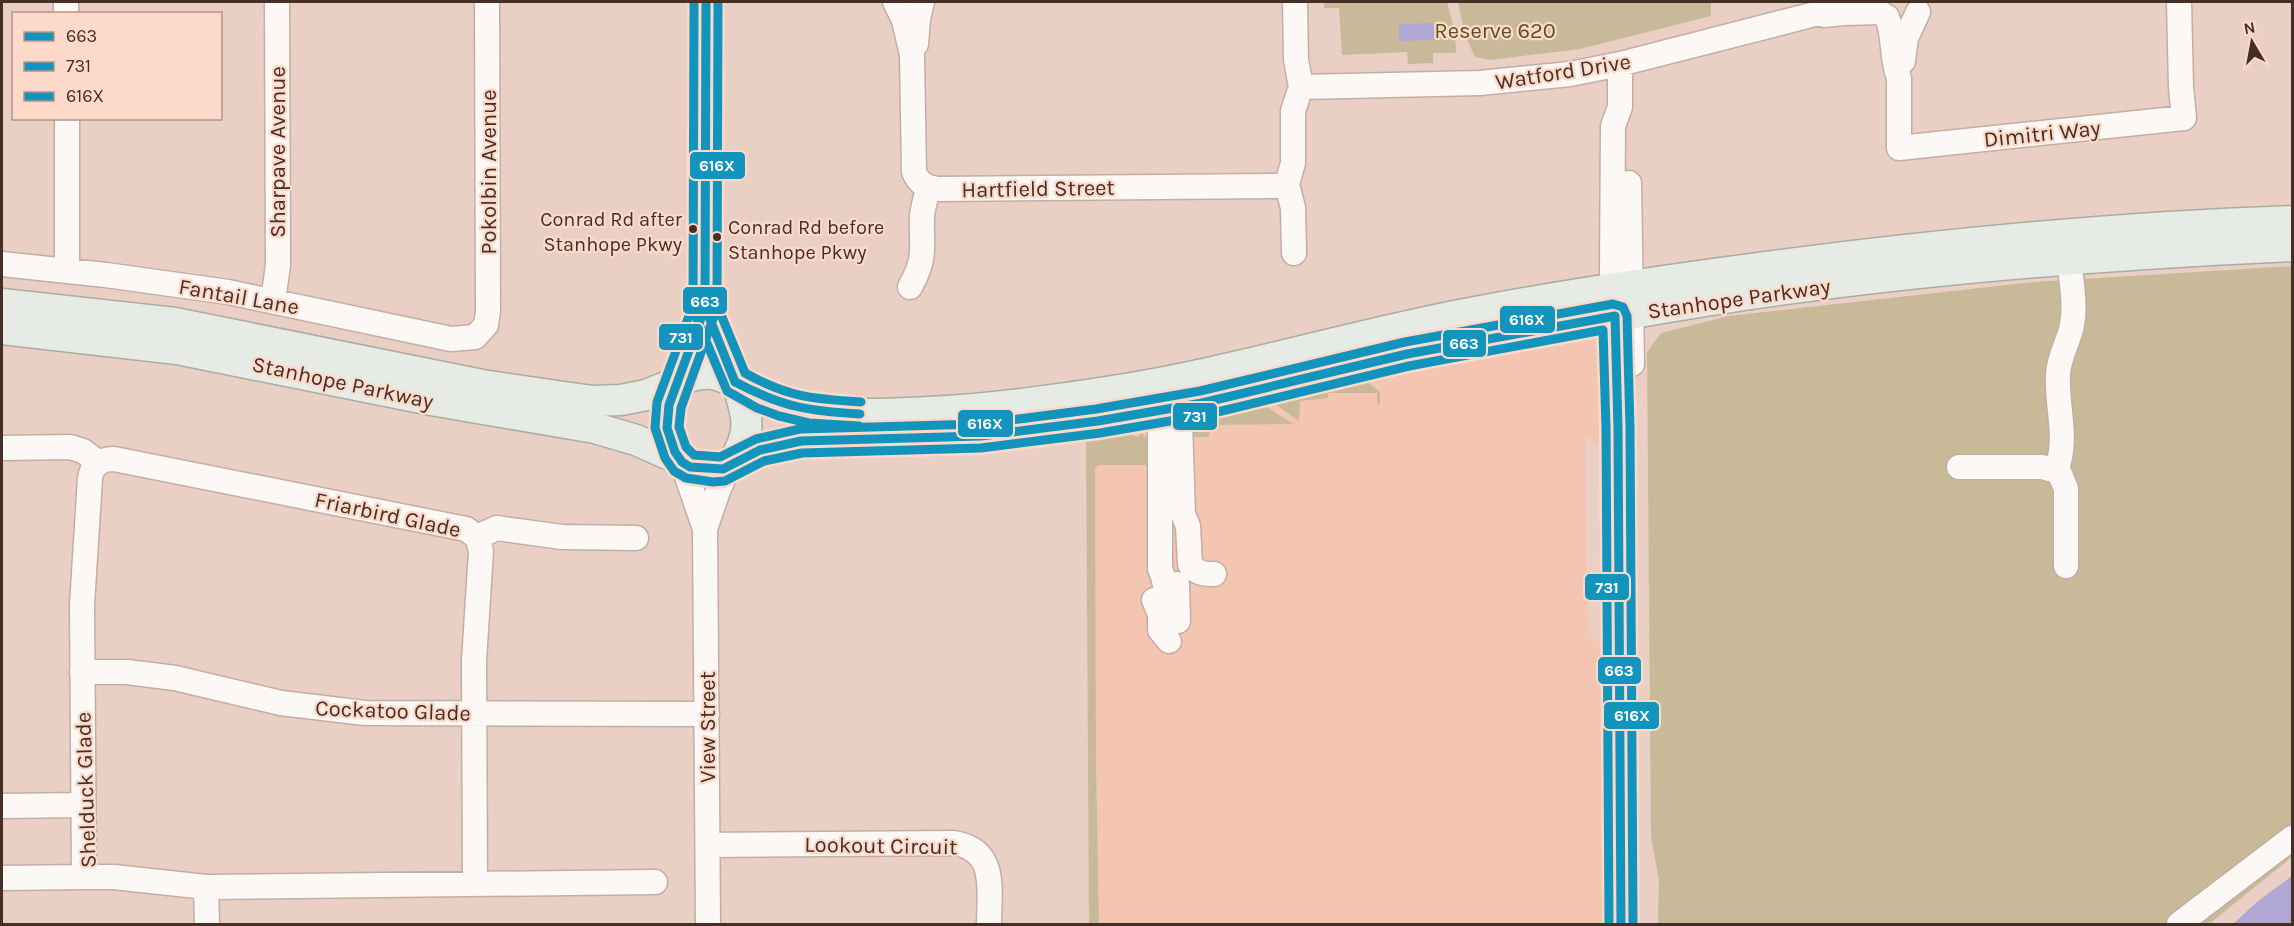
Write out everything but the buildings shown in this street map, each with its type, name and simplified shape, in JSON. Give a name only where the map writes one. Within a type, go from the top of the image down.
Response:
[{"type":"main road","name":"Stanhope Parkway","points":[[736,382],[764,398],[782,404],[811,411],[841,414],[930,413],[1167,395],[1407,354],[1623,301],[1918,248],[2182,226],[2292,220]]},
{"type":"main road","name":"Stanhope Parkway","points":[[1623,301],[1753,294],[1879,278],[2069,259],[2292,246]]},
{"type":"main road","name":"Stanhope Parkway","points":[[2,304],[175,323],[482,385],[564,397],[621,400],[646,395],[677,383]]},
{"type":"main road","name":"Stanhope Parkway","points":[[2,329],[177,349],[431,400],[595,428],[636,440],[681,460]]},
{"type":"main road","points":[[705,372],[722,375],[736,382],[745,407],[748,425],[745,440],[731,464],[723,469],[697,469],[681,460],[668,436],[669,405],[677,383],[705,372]]},
{"type":"main road","name":"Stanhope Parkway","points":[[731,464],[760,450],[801,441],[981,436],[1098,421],[1167,395]]},
{"type":"street","name":"Sharpave Avenue","points":[[273,301],[278,266],[277,2]]},
{"type":"street","name":"Pokolbin Avenue","points":[[475,337],[486,325],[488,310],[487,2]]},
{"type":"street","points":[[677,383],[705,307],[706,2]]},
{"type":"street","points":[[895,2],[909,7],[922,2]]},
{"type":"street","name":"Hartfield Street","points":[[895,2],[903,20],[912,55],[913,165],[916,177],[928,188],[1287,184]]},
{"type":"street","name":"Hartfield Street","points":[[912,55],[916,47],[922,2]]},
{"type":"street","points":[[1293,253],[1293,208],[1287,184],[1293,163],[1293,111],[1300,87],[1296,60],[1295,2]]},
{"type":"street","name":"Watford Drive","points":[[1300,87],[1480,83],[1559,75],[1620,64],[1819,13],[1823,9],[1844,2]]},
{"type":"street","name":"Dimitri Way","points":[[1899,78],[1899,148],[2184,118],[2178,2]]},
{"type":"street","points":[[1899,78],[1903,68],[1906,38],[1922,5]]},
{"type":"street","name":"Watford Drive","points":[[1819,13],[1826,16],[1843,12],[1881,10],[1903,19],[1922,5]]},
{"type":"street","points":[[1881,10],[1894,42],[1895,68],[1899,78]]},
{"type":"street","points":[[1620,64],[1620,107],[1627,126],[1618,428],[1621,924]]},
{"type":"street","points":[[67,120],[67,271]]},
{"type":"street","points":[[910,287],[922,259],[924,245],[922,217],[928,188]]},
{"type":"street","points":[[2056,471],[2060,462],[2062,445],[2059,366],[2073,315],[2069,259]]},
{"type":"street","name":"Fantail Lane","points":[[2,264],[193,287],[273,301],[451,339],[475,337]]},
{"type":"street","points":[[1623,301],[1632,414],[1628,498],[1634,924]]},
{"type":"street","points":[[705,307],[736,382]]},
{"type":"street","points":[[1167,395],[1183,514],[1188,526],[1190,564],[1199,573],[1214,574]]},
{"type":"street","points":[[1167,395],[1160,569],[1166,581],[1169,626],[1178,525],[1183,514]]},
{"type":"street","points":[[2,448],[70,447],[84,450],[99,463]]},
{"type":"street","name":"Friarbird Glade","points":[[99,463],[114,459],[472,531],[482,551],[475,637],[475,883]]},
{"type":"street","name":"View Street","points":[[681,460],[705,530],[708,924]]},
{"type":"street","name":"Shelduck Glade","points":[[99,463],[94,467],[90,478],[82,605],[84,877],[114,877],[207,887],[655,882]]},
{"type":"street","name":"View Street","points":[[705,530],[719,488],[731,464]]},
{"type":"street","points":[[1959,467],[2042,467],[2056,471],[2063,478],[2066,489],[2066,566]]},
{"type":"street","points":[[477,537],[497,528],[562,537],[636,538]]},
{"type":"street","name":"Cockatoo Glade","points":[[82,664],[162,661],[189,665],[282,688],[355,698],[474,706],[707,706]]},
{"type":"street","points":[[2,806],[82,805]]},
{"type":"street","points":[[2179,924],[2292,838]]},
{"type":"street","name":"Lookout Circuit","points":[[708,845],[964,844],[979,854],[987,866],[989,924]]},
{"type":"street","points":[[2,878],[84,877]]},
{"type":"street","points":[[207,887],[207,924]]},
{"type":"shaded area","points":[[1436,23],[1436,40],[1399,41],[1399,24]]},
{"type":"shaded area","points":[[1601,333],[1604,337],[1608,437],[1601,448],[1585,434],[1588,632],[1603,647],[1604,736],[1612,749],[1611,845],[1604,903],[1604,924],[1099,924],[1095,468],[1124,432],[1138,437],[1141,433],[1193,425],[1206,418],[1267,407],[1365,380],[1409,371],[1415,361]]},
{"type":"shaded area","points":[[2292,876],[2292,924],[2233,924],[2258,901]]},
{"type":"green space","points":[[1324,2],[1447,2],[1455,33],[1456,53],[1433,53],[1433,63],[1408,64],[1407,52],[1342,55],[1339,8],[1324,8]]},
{"type":"green space","name":"Reserve 620","points":[[1458,2],[1711,2],[1711,16],[1580,49],[1490,60],[1475,57],[1465,35]]},
{"type":"green space","points":[[2292,266],[2292,857],[2209,924],[1658,924],[1659,880],[1651,837],[1647,352],[1661,333],[1729,316],[2034,282]]},
{"type":"green space","points":[[1365,380],[1380,392],[1380,404],[1377,405],[1377,393],[1328,393],[1328,398],[1300,401],[1299,421],[1275,404]]},
{"type":"green space","points":[[1267,407],[1293,424],[1209,425],[1209,437],[1192,437],[1193,425],[1206,418]]},
{"type":"green space","points":[[1124,432],[1138,437],[1141,433],[1145,437],[1151,448],[1152,465],[1098,465],[1095,468],[1099,924],[1089,924],[1086,437]]},
{"type":"transit line","name":"731","points":[[694,2],[693,305],[657,402],[655,428],[665,458],[674,471],[686,478],[713,482],[725,481],[764,461],[802,453],[981,448],[1100,433],[1205,415],[1409,366],[1603,330],[1606,428],[1609,924]]},
{"type":"transit line","name":"663","points":[[706,2],[705,307],[669,405],[667,428],[675,452],[682,462],[690,467],[723,469],[760,450],[801,441],[981,436],[1098,421],[1202,403],[1407,354],[1615,316],[1618,428],[1621,924]]},
{"type":"transit line","name":"616X","points":[[718,2],[717,308],[681,408],[679,427],[686,447],[694,455],[720,457],[756,439],[800,429],[980,424],[1096,409],[1200,391],[1405,342],[1613,304],[1623,307],[1627,316],[1630,428],[1633,924]]},
{"type":"transit line","name":"731","points":[[693,282],[693,310],[727,391],[757,408],[779,416],[809,423],[859,426]]},
{"type":"transit line","name":"663","points":[[705,282],[705,307],[735,382],[767,397],[796,406],[860,414]]},
{"type":"transit line","name":"616X","points":[[717,282],[717,305],[745,373],[788,392],[828,400],[861,402]]},
{"type":"place","name":"Conrad Rd after Stanhope Pkwy","points":[[693,229]]},
{"type":"place","name":"Conrad Rd before Stanhope Pkwy","points":[[717,237]]}]
